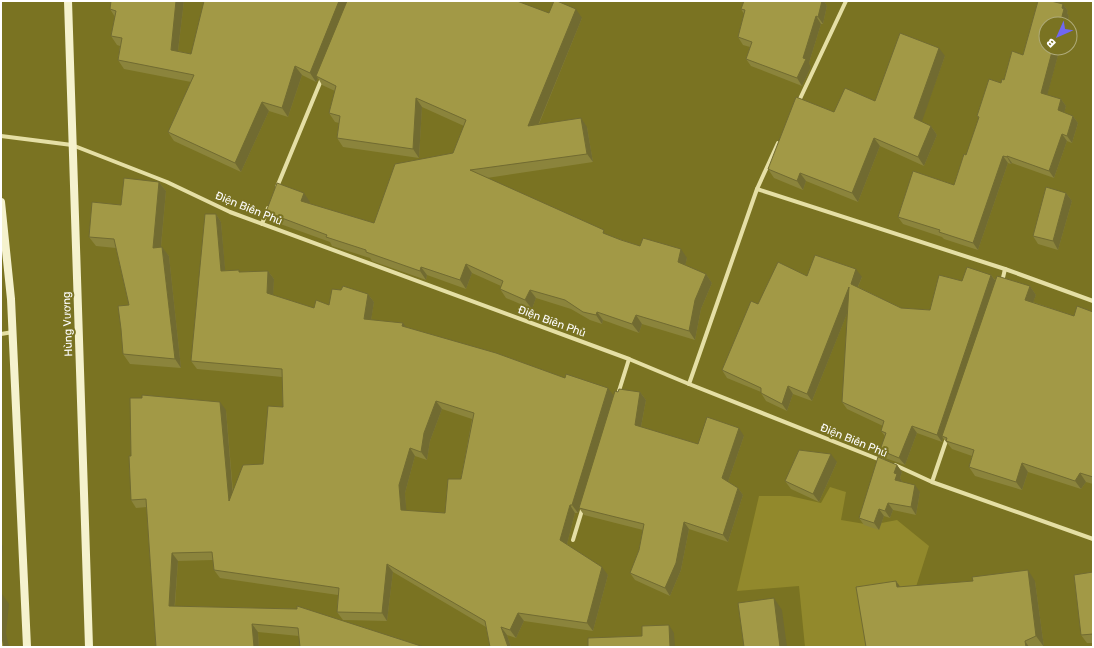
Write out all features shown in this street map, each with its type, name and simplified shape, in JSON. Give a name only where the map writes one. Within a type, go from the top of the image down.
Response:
[{"type":"main road","name":"Hùng Vương","points":[[68,1],[89,647]]},
{"type":"main road","points":[[1,202],[13,332],[27,647]]},
{"type":"street","points":[[796,105],[846,1]]},
{"type":"street","points":[[275,192],[325,70]]},
{"type":"street","name":"Điện Biên Phủ","points":[[1,136],[72,145],[168,182],[230,212],[629,360],[902,468],[932,482],[1093,539]]},
{"type":"street","points":[[689,384],[757,189],[780,140]]},
{"type":"street","points":[[757,189],[1005,269],[1093,301]]},
{"type":"street","points":[[262,224],[269,206]]},
{"type":"street","points":[[1001,285],[1005,269]]},
{"type":"street","points":[[1,334],[13,332]]},
{"type":"street","points":[[618,397],[629,360]]},
{"type":"street","points":[[932,482],[950,431]]},
{"type":"street","points":[[573,540],[585,502]]},
{"type":"shaded area","points":[[830,487],[846,492],[841,520],[871,525],[897,520],[929,546],[915,590],[867,647],[805,647],[799,586],[737,591],[759,496],[790,496],[821,503]]},
{"type":"building","points":[[111,1],[176,1],[171,50],[191,54],[204,1],[339,1],[310,73],[295,66],[282,108],[262,102],[235,163],[168,132],[194,75],[118,60],[122,38],[111,36],[116,11],[110,9]]},
{"type":"building","points":[[347,1],[517,1],[549,13],[554,1],[557,1],[576,9],[528,126],[581,118],[587,154],[470,170],[604,230],[603,233],[621,240],[640,246],[643,238],[681,249],[678,262],[706,274],[695,300],[689,331],[636,315],[632,324],[597,312],[596,315],[583,312],[565,300],[530,290],[525,300],[500,289],[503,281],[466,264],[460,280],[421,267],[420,271],[366,252],[366,250],[326,237],[327,235],[266,212],[277,183],[304,193],[301,201],[374,223],[395,164],[453,153],[466,120],[416,98],[413,149],[337,138],[340,116],[329,113],[336,86],[316,76]]},
{"type":"building","points":[[744,1],[822,1],[818,17],[816,16],[803,58],[806,59],[797,78],[746,59],[752,42],[738,37],[745,10],[741,9]]},
{"type":"building","points":[[1038,1],[1051,1],[1063,4],[1062,8],[1064,9],[1062,16],[1038,16],[1038,56],[1051,56],[1041,93],[1061,99],[1058,110],[1073,116],[1067,136],[1062,134],[1049,171],[1007,156],[1003,156],[973,243],[939,232],[940,230],[898,217],[913,171],[954,185],[964,154],[966,155],[979,117],[977,116],[989,79],[1001,83],[1002,79],[1004,80],[1012,51],[1023,55]]},
{"type":"building","points":[[900,33],[939,48],[914,118],[931,126],[918,157],[874,138],[852,193],[800,173],[797,181],[768,169],[796,97],[834,112],[845,88],[875,101]]},
{"type":"building","points":[[124,178],[159,182],[153,248],[162,247],[175,359],[123,354],[118,306],[129,305],[114,239],[89,237],[92,202],[121,205]]},
{"type":"building","points":[[1046,187],[1066,193],[1053,241],[1033,236]]},
{"type":"building","points":[[205,214],[216,214],[221,271],[268,271],[267,293],[314,308],[316,300],[329,305],[332,289],[341,290],[343,286],[368,294],[364,319],[403,323],[402,326],[496,353],[565,378],[566,374],[608,388],[560,540],[602,567],[587,623],[518,613],[510,630],[501,627],[508,647],[490,647],[485,621],[387,564],[382,613],[337,612],[339,588],[214,570],[212,552],[172,553],[169,606],[297,609],[297,606],[424,647],[300,647],[298,628],[252,624],[254,647],[156,647],[146,499],[131,500],[129,456],[131,456],[130,398],[142,398],[142,395],[220,402],[229,501],[243,465],[263,464],[268,406],[283,407],[282,369],[191,361]],"holes":[[[436,401],[474,413],[461,479],[448,479],[445,513],[401,510],[399,485],[410,448],[421,452],[424,433]]]},
{"type":"building","points":[[815,255],[856,269],[851,284],[901,308],[930,310],[939,275],[962,281],[967,267],[991,275],[937,435],[912,426],[899,458],[880,450],[886,433],[881,431],[884,421],[842,402],[849,287],[807,394],[788,386],[782,404],[761,393],[761,388],[722,370],[751,301],[758,304],[778,262],[807,276]]},
{"type":"building","points":[[997,276],[1030,286],[1025,300],[1074,316],[1077,306],[1093,312],[1093,477],[1080,473],[1075,481],[1022,463],[1016,482],[969,467],[974,450],[946,441],[947,438],[942,436]]},
{"type":"building","points":[[619,389],[640,392],[635,425],[698,444],[707,417],[739,428],[722,478],[738,488],[723,535],[684,522],[676,563],[665,588],[630,573],[639,550],[644,524],[579,508],[615,391],[618,392]]},
{"type":"building","points":[[799,450],[831,454],[813,494],[785,481]]},
{"type":"building","points":[[878,457],[897,465],[894,473],[897,474],[895,480],[915,485],[911,507],[888,503],[885,511],[879,509],[874,523],[859,518]]},
{"type":"building","points":[[1028,570],[1036,636],[1025,641],[1026,647],[866,647],[856,587],[896,581],[897,587],[973,581],[972,577]]},
{"type":"building","points":[[1093,572],[1093,634],[1081,635],[1074,575]]},
{"type":"building","points":[[774,598],[780,647],[744,647],[738,603]]},
{"type":"building","points":[[669,625],[670,647],[588,647],[588,638],[642,636],[642,626]]},
{"type":"building","points":[[1,633],[4,647],[1,647]]}]
